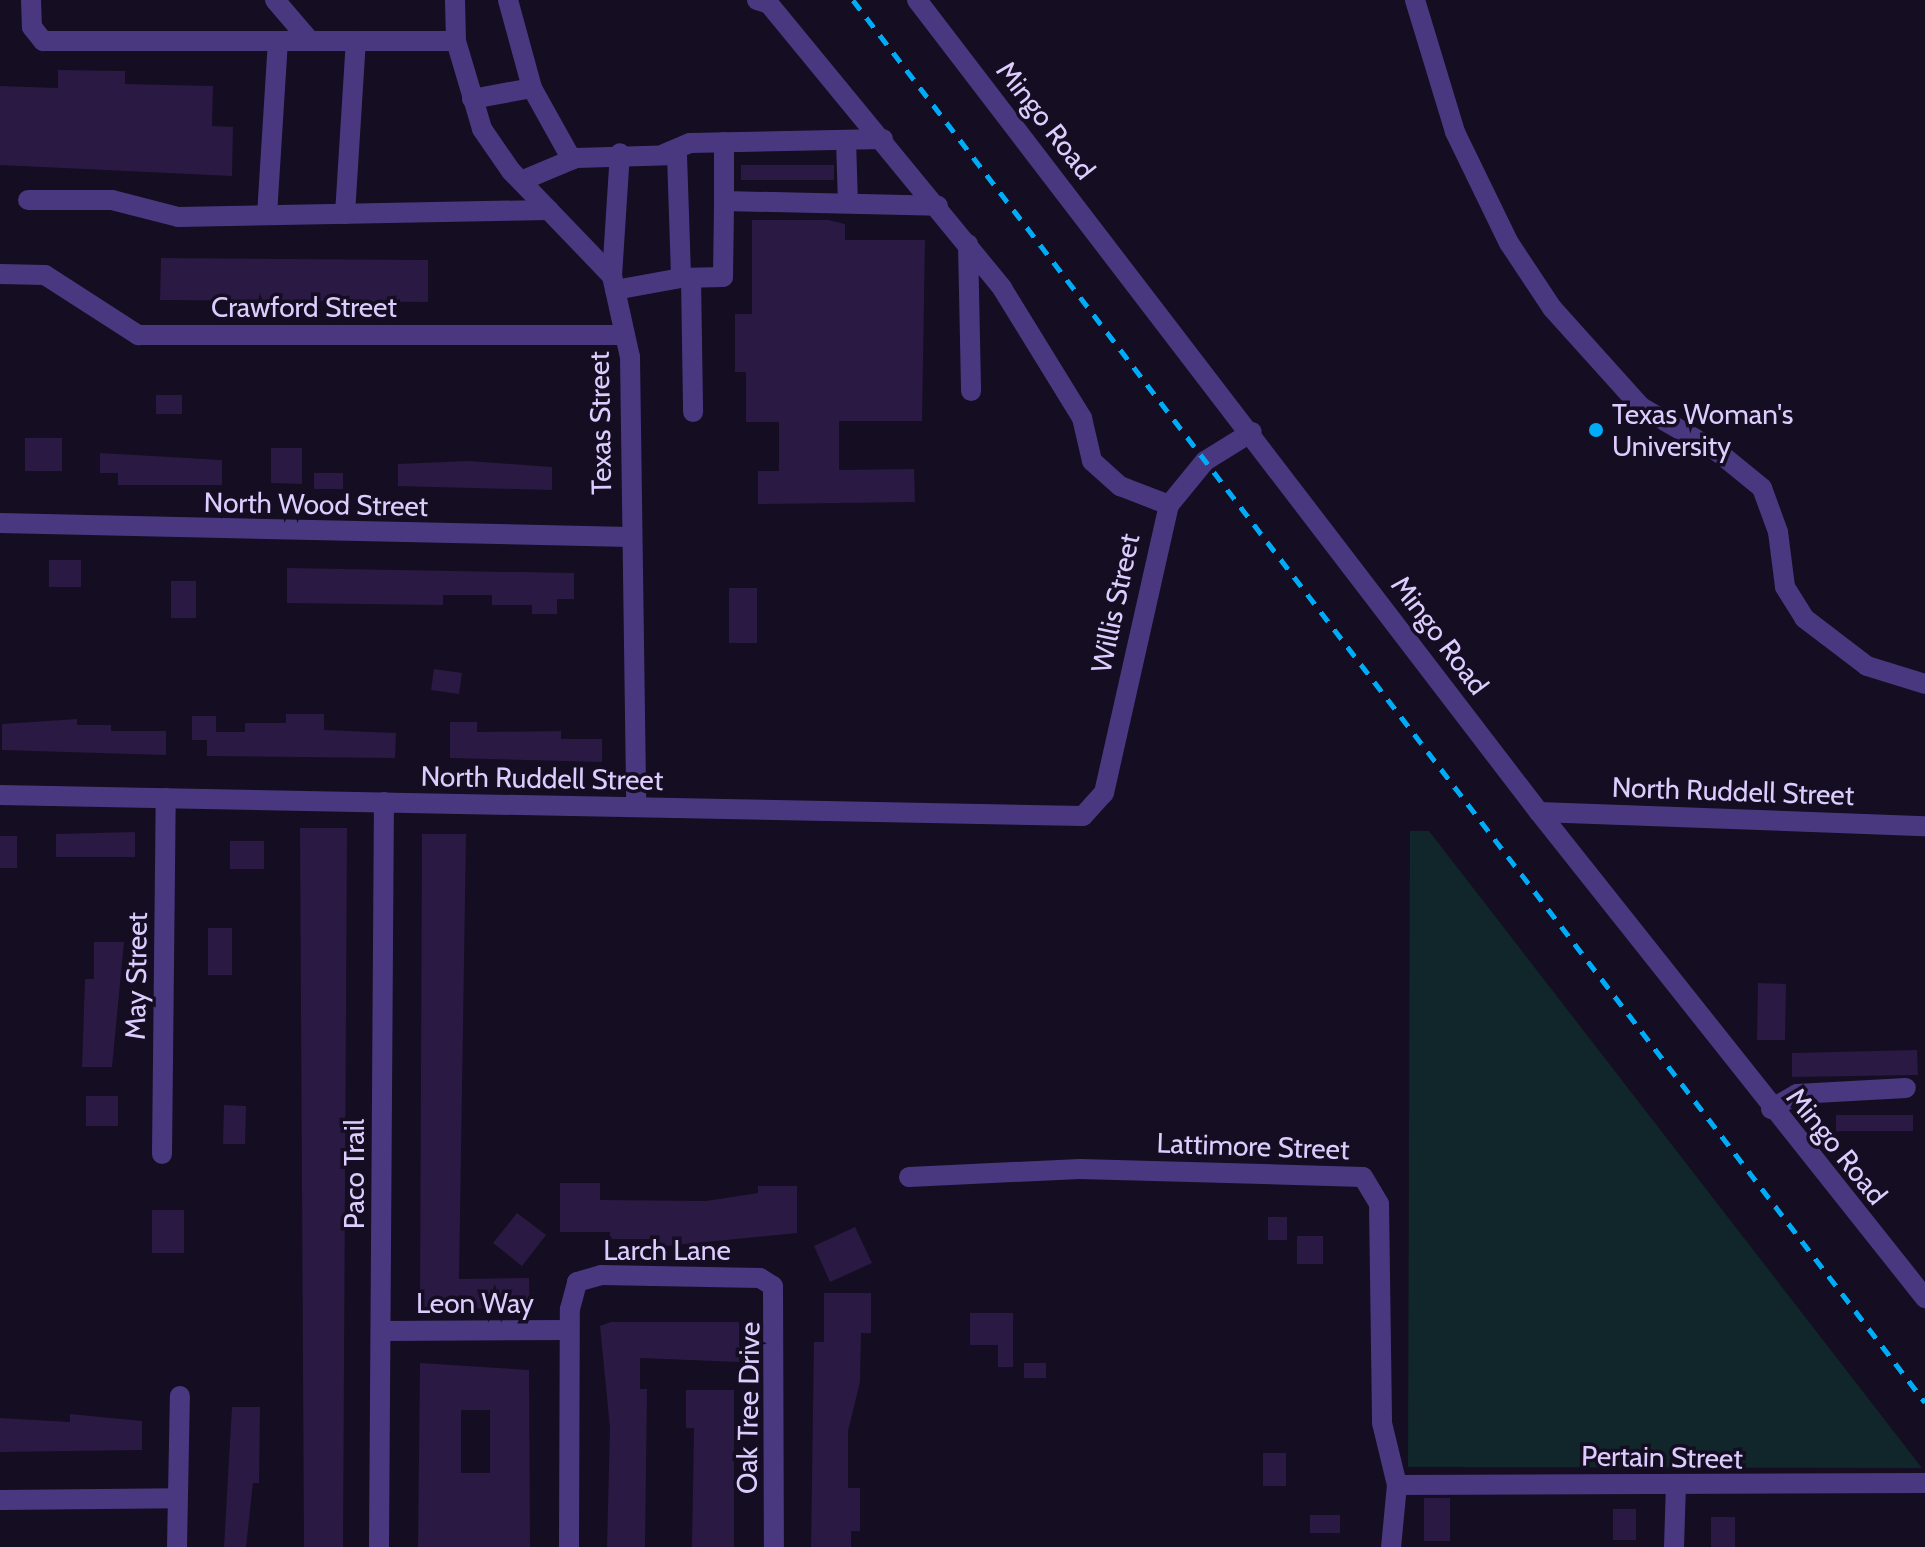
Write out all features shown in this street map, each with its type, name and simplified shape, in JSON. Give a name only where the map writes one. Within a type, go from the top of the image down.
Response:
[{"type":"street","points":[[31,0],[32,27],[43,41],[456,41]]},
{"type":"street","points":[[275,0],[310,41]]},
{"type":"street","points":[[455,0],[456,41],[482,129],[521,181],[614,283]]},
{"type":"street","points":[[508,0],[532,88],[572,160]]},
{"type":"street","points":[[757,0],[769,4],[968,244],[1066,388],[1092,461],[1120,486],[1169,505]]},
{"type":"street","name":"Mingo Road","points":[[917,0],[1252,432],[1539,812],[1771,1109],[1925,1298]]},
{"type":"street","points":[[1415,0],[1455,132],[1509,243],[1552,308],[1641,407],[1718,452],[1762,488],[1785,587],[1804,618],[1867,666],[1925,684]]},
{"type":"street","points":[[267,215],[278,41]]},
{"type":"street","points":[[345,214],[356,41]]},
{"type":"street","points":[[472,99],[532,88]]},
{"type":"street","points":[[664,154],[724,142],[883,139]]},
{"type":"street","points":[[846,140],[848,202]]},
{"type":"street","points":[[614,283],[723,277],[724,142]]},
{"type":"street","points":[[521,181],[572,160],[620,153],[677,155],[693,412]]},
{"type":"street","points":[[614,283],[620,153]]},
{"type":"street","points":[[28,200],[112,200],[178,217],[549,210]]},
{"type":"street","points":[[724,201],[938,206]]},
{"type":"street","points":[[968,244],[971,391]]},
{"type":"street","name":"Crawford Street","points":[[0,274],[45,275],[138,335],[625,335]]},
{"type":"street","name":"Texas Street","points":[[614,283],[625,335],[636,805]]},
{"type":"street","name":"Willis Street","points":[[1083,816],[1104,793],[1169,505],[1205,461],[1252,432]]},
{"type":"street","name":"North Wood Street","points":[[0,523],[630,537]]},
{"type":"street","name":"North Ruddell Street","points":[[0,795],[1083,816]]},
{"type":"street","name":"May Street","points":[[162,1154],[166,798]]},
{"type":"street","name":"Paco Trail","points":[[379,1547],[384,802]]},
{"type":"street","name":"North Ruddell Street","points":[[1539,812],[1925,826]]},
{"type":"street","points":[[1771,1109],[1797,1094],[1906,1088]]},
{"type":"street","name":"Lattimore Street","points":[[909,1177],[1080,1169],[1363,1177],[1379,1204],[1382,1423],[1397,1485],[1391,1547]]},
{"type":"street","name":"Larch Lane","points":[[569,1330],[577,1282],[601,1275],[760,1278]]},
{"type":"street","name":"Oak Tree Drive","points":[[760,1278],[773,1286],[777,1307],[774,1547]]},
{"type":"street","points":[[569,1330],[569,1547]]},
{"type":"street","name":"Leon Way","points":[[381,1331],[569,1330]]},
{"type":"street","points":[[177,1547],[180,1396]]},
{"type":"street","name":"Pertain Street","points":[[1397,1485],[1925,1483]]},
{"type":"street","points":[[1674,1547],[1676,1485]]},
{"type":"street","points":[[0,1500],[177,1498]]},
{"type":"green space","points":[[1410,831],[1429,831],[1922,1468],[1408,1467]]},
{"type":"building","points":[[58,70],[125,71],[125,84],[213,86],[212,126],[233,127],[232,176],[0,165],[0,86],[58,88]]},
{"type":"building","points":[[741,165],[834,165],[834,180],[741,180]]},
{"type":"building","points":[[752,220],[828,220],[845,224],[845,240],[925,240],[922,421],[839,421],[839,470],[914,469],[915,502],[758,504],[758,471],[779,471],[779,422],[746,422],[746,372],[735,372],[735,314],[752,314]]},
{"type":"building","points":[[161,258],[428,260],[428,302],[160,300]]},
{"type":"building","points":[[156,395],[182,395],[182,414],[156,414]]},
{"type":"building","points":[[25,438],[62,438],[62,471],[25,471]]},
{"type":"building","points":[[271,448],[302,448],[302,484],[271,483]]},
{"type":"building","points":[[100,453],[222,460],[222,485],[118,485],[118,473],[100,473]]},
{"type":"building","points":[[468,461],[552,467],[552,490],[398,486],[398,464]]},
{"type":"building","points":[[314,473],[343,473],[343,489],[314,489]]},
{"type":"building","points":[[49,560],[81,560],[81,587],[49,587]]},
{"type":"building","points":[[287,568],[574,573],[574,599],[557,599],[557,614],[532,614],[532,605],[492,605],[492,595],[443,595],[443,605],[287,603]]},
{"type":"building","points":[[171,581],[196,581],[196,618],[171,618]]},
{"type":"building","points":[[729,588],[757,588],[757,643],[729,643]]},
{"type":"building","points":[[434,669],[462,673],[459,694],[431,690]]},
{"type":"building","points":[[286,714],[324,714],[324,730],[396,733],[395,758],[207,756],[207,740],[192,740],[192,716],[216,716],[216,732],[245,732],[245,723],[286,723]]},
{"type":"building","points":[[77,719],[77,725],[111,725],[111,731],[166,731],[166,755],[2,750],[2,724]]},
{"type":"building","points":[[450,722],[477,722],[477,732],[561,731],[561,739],[602,739],[602,762],[450,758]]},
{"type":"building","points":[[300,828],[347,828],[343,1547],[304,1547]]},
{"type":"building","points":[[135,832],[135,857],[56,857],[56,834]]},
{"type":"building","points":[[422,834],[466,834],[459,1279],[529,1278],[530,1309],[420,1308]]},
{"type":"building","points":[[0,836],[17,836],[17,868],[0,868]]},
{"type":"building","points":[[230,841],[264,841],[264,869],[230,869]]},
{"type":"building","points":[[208,928],[232,928],[232,975],[208,975]]},
{"type":"building","points":[[94,942],[124,942],[112,1067],[82,1067],[85,979],[94,979]]},
{"type":"building","points":[[1758,983],[1786,984],[1785,1040],[1757,1040]]},
{"type":"building","points":[[1917,1050],[1918,1075],[1792,1077],[1792,1053]]},
{"type":"building","points":[[86,1096],[118,1096],[118,1126],[86,1126]]},
{"type":"building","points":[[224,1105],[246,1106],[245,1144],[223,1144]]},
{"type":"building","points":[[1836,1115],[1913,1115],[1913,1131],[1836,1131]]},
{"type":"building","points":[[560,1183],[600,1183],[600,1200],[706,1201],[758,1193],[758,1186],[797,1186],[797,1233],[655,1247],[655,1239],[610,1239],[610,1232],[560,1232]]},
{"type":"building","points":[[152,1210],[184,1210],[184,1253],[152,1253]]},
{"type":"building","points":[[517,1213],[546,1235],[522,1266],[493,1243]]},
{"type":"building","points":[[1268,1217],[1287,1217],[1287,1240],[1268,1240]]},
{"type":"building","points":[[855,1227],[872,1263],[830,1282],[814,1246]]},
{"type":"building","points":[[1297,1236],[1323,1236],[1323,1264],[1297,1264]]},
{"type":"building","points":[[824,1293],[871,1293],[871,1333],[861,1333],[860,1382],[848,1431],[848,1488],[860,1488],[860,1531],[851,1531],[851,1547],[811,1547],[814,1342],[824,1342]]},
{"type":"building","points":[[970,1313],[1013,1313],[1013,1367],[998,1367],[998,1345],[970,1345]]},
{"type":"building","points":[[611,1322],[739,1322],[739,1362],[640,1358],[640,1389],[647,1389],[645,1547],[607,1547],[610,1428],[600,1326]]},
{"type":"building","points":[[420,1363],[529,1370],[530,1547],[418,1547]],"holes":[[[461,1410],[490,1410],[490,1473],[461,1473]]]},
{"type":"building","points":[[1024,1363],[1046,1363],[1046,1378],[1024,1378]]},
{"type":"building","points":[[686,1390],[734,1390],[734,1547],[692,1547],[694,1428],[686,1428]]},
{"type":"building","points":[[232,1407],[260,1407],[259,1483],[253,1483],[246,1547],[224,1547]]},
{"type":"building","points":[[70,1414],[142,1421],[142,1450],[0,1452],[0,1418],[70,1422]]},
{"type":"building","points":[[1263,1453],[1286,1453],[1286,1486],[1263,1486]]},
{"type":"building","points":[[1424,1498],[1450,1498],[1450,1541],[1424,1541]]},
{"type":"building","points":[[1613,1509],[1636,1509],[1636,1540],[1613,1540]]},
{"type":"building","points":[[1310,1515],[1340,1515],[1340,1533],[1310,1533]]},
{"type":"building","points":[[1711,1517],[1735,1517],[1735,1547],[1711,1547]]},
{"type":"railway","points":[[853,0],[1925,1402]]},
{"type":"place","name":"Texas Woman's University","points":[[1596,430]]}]
